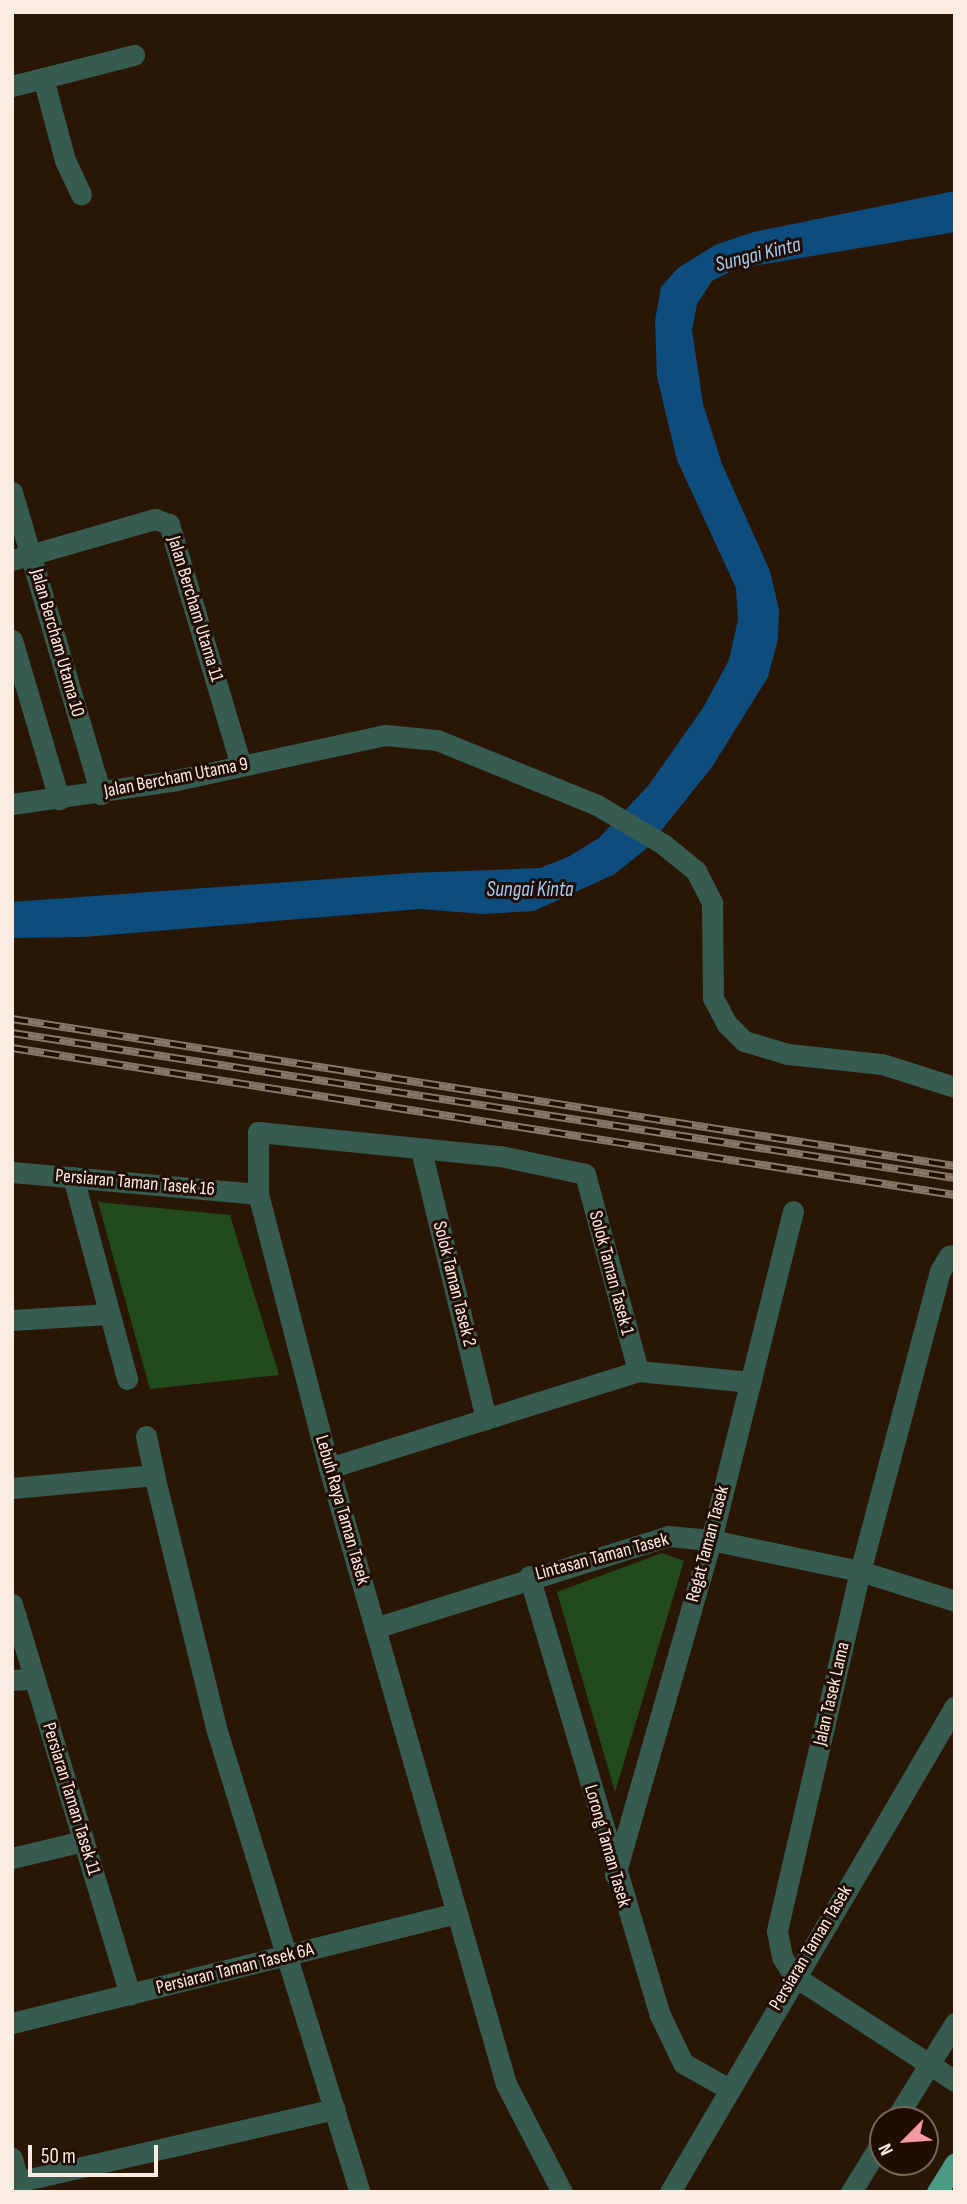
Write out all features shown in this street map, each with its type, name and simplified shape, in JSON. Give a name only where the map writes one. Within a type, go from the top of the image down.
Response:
[{"type":"main road","points":[[937,2192],[955,2163]]},
{"type":"street","points":[[12,86],[134,55]]},
{"type":"street","points":[[43,78],[65,160],[81,195]]},
{"type":"street","name":"Jalan Bercham Utama 10","points":[[12,492],[21,558],[101,793]]},
{"type":"street","name":"Jalan Bercham Utama 11","points":[[21,558],[155,519],[169,524],[241,765]]},
{"type":"street","points":[[12,640],[59,799]]},
{"type":"street","name":"Jalan Bercham Utama 9","points":[[13,801],[59,799],[101,793],[385,735],[437,740],[597,805],[663,844],[706,883],[714,928],[713,998],[727,1024],[744,1041],[788,1054],[882,1064],[955,1087]]},
{"type":"street","name":"Lebuh Raya Taman Tasek","points":[[562,2192],[506,2084],[375,1628],[258,1194],[258,1132],[500,1156],[585,1174]]},
{"type":"street","name":"Solok Taman Tasek 2","points":[[421,1150],[486,1419]]},
{"type":"street","name":"Persiaran Taman Tasek 16","points":[[12,1172],[258,1194]]},
{"type":"street","name":"Solok Taman Tasek 1","points":[[585,1174],[638,1371]]},
{"type":"street","points":[[73,1177],[127,1378]]},
{"type":"street","name":"Regat Taman Tasek","points":[[615,1875],[711,1539],[793,1211]]},
{"type":"street","name":"Jalan Tasek Lama","points":[[794,1976],[782,1957],[777,1931],[860,1571],[940,1271],[952,1256]]},
{"type":"street","points":[[12,1320],[109,1314]]},
{"type":"street","points":[[330,1468],[638,1371],[750,1382]]},
{"type":"street","points":[[146,1436],[153,1475],[202,1672],[360,2192]]},
{"type":"street","points":[[12,1488],[153,1475]]},
{"type":"street","name":"Lintasan Taman Tasek","points":[[375,1628],[530,1576],[668,1536],[711,1539],[860,1571],[955,1601]]},
{"type":"street","name":"Lorong Taman Tasek","points":[[530,1576],[615,1875],[673,2049],[694,2072],[727,2088]]},
{"type":"street","name":"Persiaran Taman Tasek 11","points":[[12,1604],[130,1995]]},
{"type":"street","points":[[12,1680],[34,1679]]},
{"type":"street","name":"Persiaran Taman Tasek","points":[[670,2192],[727,2088],[954,1710]]},
{"type":"street","points":[[12,1858],[83,1841]]},
{"type":"street","name":"Persiaran Taman Tasek 6A","points":[[12,2023],[457,1913]]},
{"type":"street","points":[[794,1976],[955,2081]]},
{"type":"street","points":[[904,2106],[955,2023]]},
{"type":"street","points":[[12,2158],[17,2185],[335,2109]]},
{"type":"street","points":[[851,2192],[869,2163]]},
{"type":"green space","points":[[98,1202],[230,1215],[279,1375],[150,1389]]},
{"type":"green space","points":[[662,1553],[684,1561],[615,1792],[557,1592]]},
{"type":"water","name":"Sungai Kinta","points":[[955,191],[955,232],[735,269],[712,281],[697,304],[692,330],[703,404],[722,464],[770,571],[779,610],[778,639],[768,677],[712,767],[648,847],[615,874],[534,911],[483,914],[420,909],[84,937],[12,938],[12,902],[411,873],[540,868],[568,857],[599,838],[648,786],[703,708],[729,660],[738,620],[736,588],[677,460],[657,377],[655,321],[661,287],[678,268],[715,245],[753,232]]},
{"type":"railway","points":[[12,1019],[955,1166]]},
{"type":"railway","points":[[12,1033],[955,1178]]},
{"type":"railway","points":[[12,1048],[955,1195]]}]
